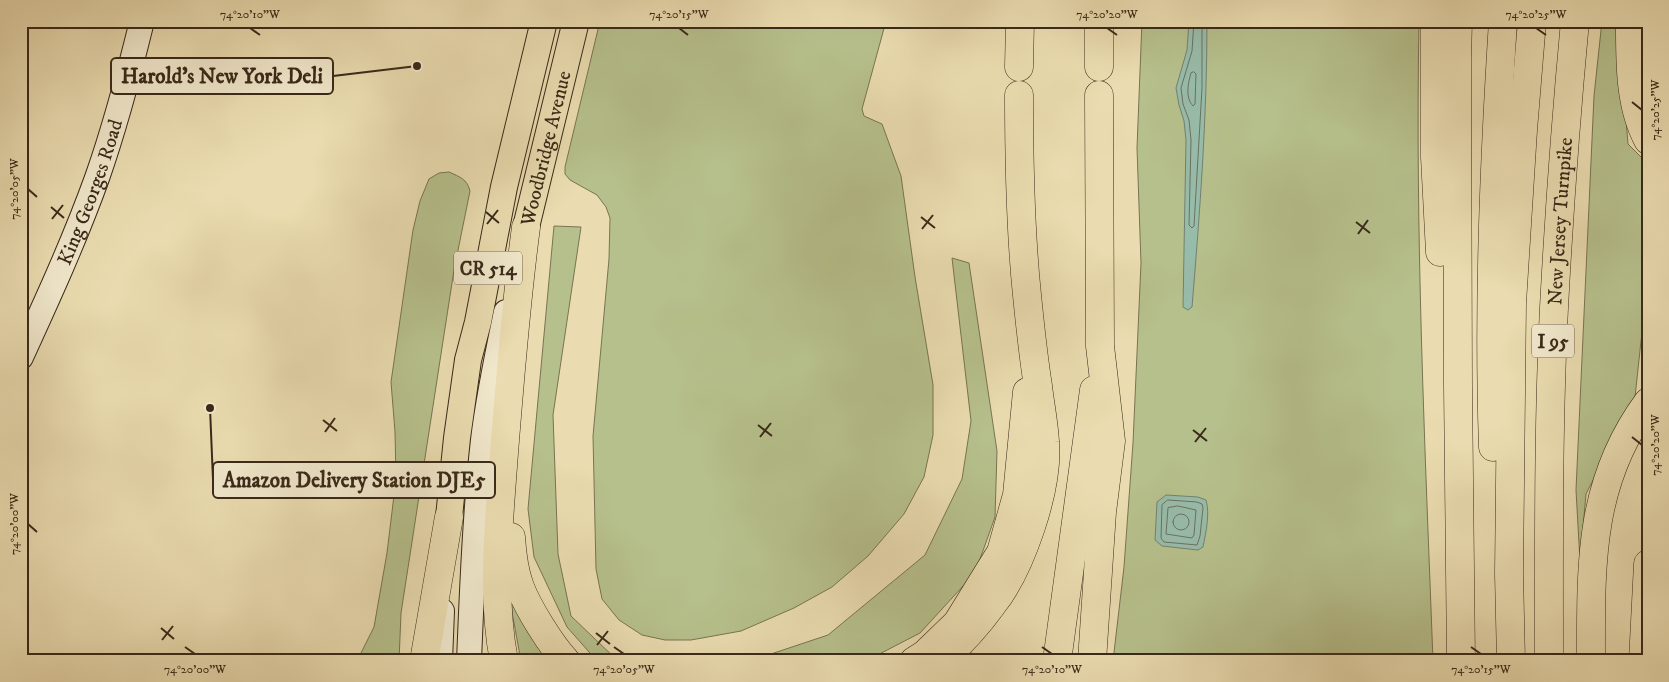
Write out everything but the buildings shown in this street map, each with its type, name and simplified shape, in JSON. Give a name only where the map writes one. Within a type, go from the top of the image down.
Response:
[{"type":"highway","points":[[1019,67],[1020,21]]},
{"type":"highway","points":[[1099,21],[1099,67]]},
{"type":"highway","points":[[1435,21],[1435,157],[1441,327],[1458,386]]},
{"type":"highway","points":[[1458,21],[1458,386],[1461,661]]},
{"type":"highway","points":[[1503,21],[1496,148],[1490,370],[1495,509],[1509,574]]},
{"type":"highway","name":"New Jersey Turnpike","points":[[1511,661],[1509,574],[1512,303],[1532,21]]},
{"type":"highway","name":"New Jersey Turnpike","points":[[1549,661],[1549,508],[1554,310],[1565,134],[1575,21]]},
{"type":"highway","points":[[1630,21],[1631,73],[1635,105],[1648,140]]},
{"type":"highway","points":[[941,661],[964,640],[994,604],[1017,563],[1033,522],[1044,478],[1046,443],[1032,343],[1023,253],[1019,184],[1019,95]]},
{"type":"highway","points":[[1092,661],[1102,512],[1111,441],[1100,346],[1099,95]]},
{"type":"highway","points":[[504,661],[497,574],[499,525],[517,294],[526,227]]},
{"type":"highway","points":[[914,661],[925,654],[957,622],[1001,552],[1017,495],[1032,343]]},
{"type":"highway","points":[[1057,661],[1100,346]]},
{"type":"highway","points":[[1591,661],[1591,600],[1594,547],[1602,498],[1615,458],[1648,402]]},
{"type":"highway","points":[[506,428],[512,554],[520,587],[546,633],[566,661]]},
{"type":"highway","points":[[424,661],[449,517]]},
{"type":"highway","points":[[1643,661],[1648,564]]},
{"type":"main road","name":"King Georges Road","points":[[21,356],[62,267],[95,184],[124,93],[142,21]]},
{"type":"main road","name":"Woodbridge Avenue","points":[[440,661],[449,517],[457,438],[468,360],[478,322],[504,187],[544,21]]},
{"type":"main road","name":"Woodbridge Avenue","points":[[470,661],[472,584],[484,439],[495,366],[509,296],[576,21]]},
{"type":"green space","points":[[600,21],[886,21],[862,109],[864,116],[882,124],[901,176],[933,385],[933,435],[924,477],[904,514],[868,556],[832,587],[794,608],[741,631],[691,640],[665,640],[642,635],[619,620],[602,599],[596,569],[593,436],[609,259],[610,218],[606,207],[597,195],[570,180],[565,174],[565,167]]},
{"type":"green space","points":[[1142,21],[1419,21],[1418,181],[1433,661],[1113,661],[1124,567],[1133,443],[1141,263],[1137,148]]},
{"type":"green space","points":[[1602,21],[1618,21],[1628,144],[1648,164],[1648,276],[1635,397],[1586,494],[1580,561],[1576,490],[1594,96]]},
{"type":"green space","points":[[449,172],[465,181],[470,191],[454,270],[401,613],[399,661],[357,661],[374,627],[387,553],[396,479],[391,382],[413,230],[420,201],[429,179],[439,173]]},
{"type":"green space","points":[[554,226],[581,227],[553,415],[558,554],[571,616],[618,661],[597,661],[567,627],[534,557],[528,509]]},
{"type":"green space","points":[[952,258],[969,263],[997,451],[995,517],[975,573],[920,633],[866,661],[750,661],[828,635],[925,555],[962,479],[971,421]]},
{"type":"green space","points":[[510,601],[555,661],[521,661]]},
{"type":"green space","points":[[971,653],[1000,660],[1001,661],[960,661]]},
{"type":"water","points":[[1189,21],[1207,21],[1206,93],[1200,200],[1192,307],[1188,310],[1183,307],[1186,140],[1184,121],[1176,88],[1187,50]]},
{"type":"water","points":[[1166,495],[1198,497],[1206,500],[1208,517],[1203,547],[1198,550],[1162,546],[1155,540],[1157,502]]},
{"type":"place","name":"Harold's New York Deli","points":[[417,66]]},
{"type":"place","name":"Amazon Delivery Station DJE5","points":[[210,408]]}]
